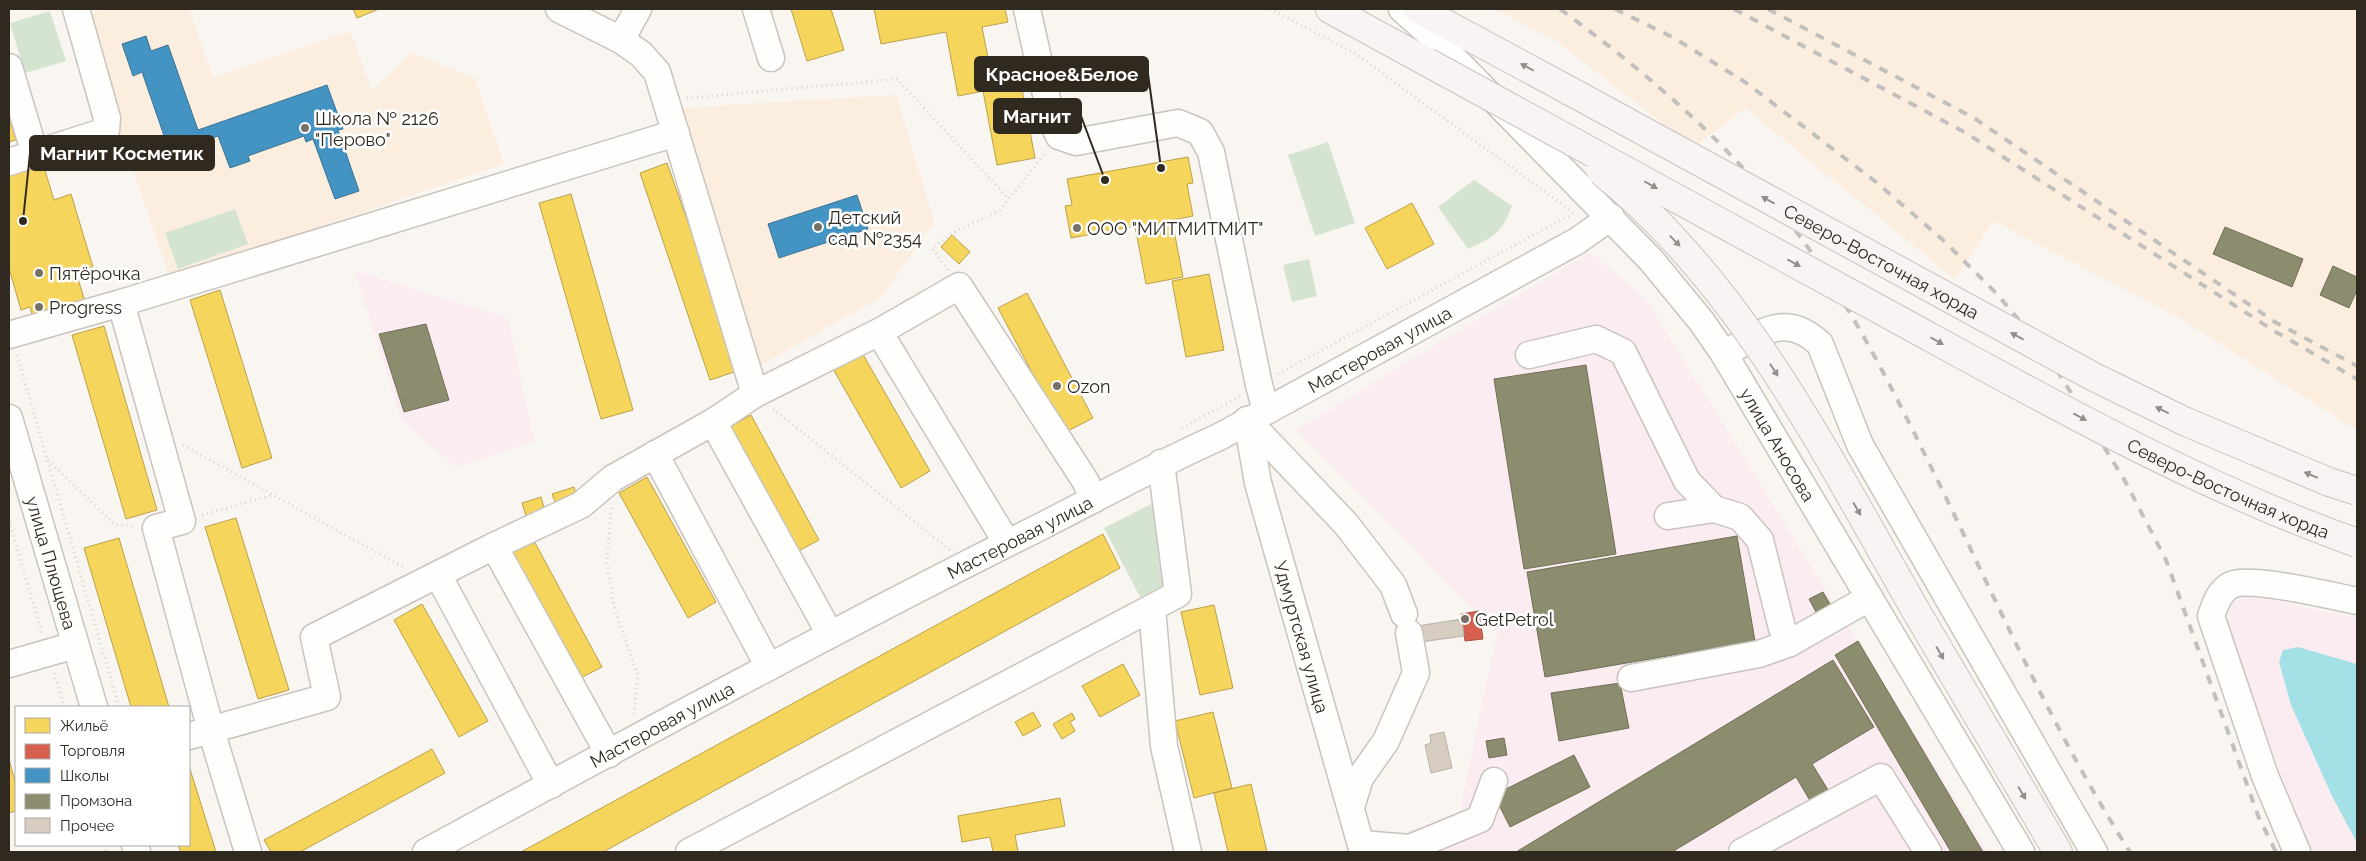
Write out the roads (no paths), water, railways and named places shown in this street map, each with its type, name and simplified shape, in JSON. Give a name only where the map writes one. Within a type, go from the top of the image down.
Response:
[{"type":"main road","name":"Северо-Восточная хорда","points":[[1330,9],[1964,356],[2164,462],[2312,527],[2357,543]]},
{"type":"main road","name":"Северо-Восточная хорда","points":[[1418,9],[2092,376],[2184,421],[2329,482],[2357,491]]},
{"type":"main road","name":"Северо-Восточная хорда","points":[[1547,128],[1625,191],[1680,245],[1743,322],[1821,447],[2058,852]]},
{"type":"street","points":[[9,162],[99,135],[106,131],[108,126],[76,9]]},
{"type":"street","points":[[559,9],[621,40],[641,54],[658,72],[755,394]]},
{"type":"street","points":[[621,40],[638,9]]},
{"type":"street","points":[[756,9],[770,58]]},
{"type":"street","name":"Удмуртская улица","points":[[1027,9],[1052,121],[1059,136],[1076,142],[1178,123],[1200,132],[1211,152],[1259,385],[1257,416],[1258,483],[1362,848]]},
{"type":"street","name":"улица Аносова","points":[[1343,9],[1476,80]]},
{"type":"street","name":"улица Аносова","points":[[1402,9],[1429,32],[1476,80],[1601,224],[1651,260],[1724,354],[2021,852]]},
{"type":"street","points":[[9,67],[35,154]]},
{"type":"street","points":[[10,335],[121,303],[676,133]]},
{"type":"street","name":"Мастеровая улица","points":[[438,849],[551,785],[830,634],[966,563],[1093,500],[1161,463],[1219,437],[1601,224]]},
{"type":"street","points":[[200,733],[327,697],[314,637],[494,546],[581,505],[613,478],[713,422],[755,394],[879,332],[959,286],[1086,482],[1093,500]]},
{"type":"street","points":[[121,303],[182,521],[156,528],[200,733],[248,852]]},
{"type":"street","points":[[1724,354],[1775,327],[1796,328],[1811,336],[1820,344],[1860,445],[2094,852]]},
{"type":"street","points":[[879,332],[1007,543]]},
{"type":"street","points":[[1529,355],[1596,339],[1622,352],[1687,481],[1714,509]]},
{"type":"street","points":[[1257,416],[1346,524],[1393,585],[1406,624],[1416,673],[1386,741],[1360,778],[1351,807]]},
{"type":"street","name":"улица Плющева","points":[[9,419],[94,706]]},
{"type":"street","points":[[713,422],[830,634]]},
{"type":"street","points":[[655,454],[770,666]]},
{"type":"street","points":[[689,852],[1178,594],[1161,463]]},
{"type":"street","points":[[1668,516],[1714,509],[1740,517],[1760,540],[1782,628],[1790,643]]},
{"type":"street","points":[[494,546],[620,748]]},
{"type":"street","points":[[432,578],[551,785]]},
{"type":"street","points":[[2297,852],[2265,776],[2211,616],[2218,597],[2232,585],[2252,582],[2357,601]]},
{"type":"street","points":[[1631,678],[1759,654],[1790,643],[1870,598]]},
{"type":"street","points":[[1152,608],[1164,746],[1188,852]]},
{"type":"street","points":[[9,664],[76,644]]},
{"type":"street","points":[[1742,852],[1881,777],[1928,852]]},
{"type":"street","points":[[1362,848],[1410,848],[1480,819],[1494,781]]},
{"type":"water","points":[[2298,647],[2357,664],[2357,843],[2332,796],[2291,705],[2279,662],[2283,650]]},
{"type":"railway","points":[[1560,9],[1632,65],[1700,124],[1762,189],[1818,262],[1880,366],[2051,714],[2102,807],[2130,852]]},
{"type":"railway","points":[[1615,9],[1674,38],[1745,82],[1876,182],[1943,240],[1997,294],[2046,352],[2125,481],[2166,560],[2259,818],[2276,852]]},
{"type":"railway","points":[[1734,9],[1966,133],[2276,332],[2357,379]]},
{"type":"railway","points":[[1768,9],[1974,118],[2275,322],[2357,366]]},
{"type":"place","name":"Школа № 2126 \"Перово\"","points":[[305,128]]},
{"type":"place","name":"Красное&Белое","points":[[1161,168]]},
{"type":"place","name":"Магнит","points":[[1105,180]]},
{"type":"place","name":"Магнит Косметик","points":[[23,221]]},
{"type":"place","name":"Детский сад №2354","points":[[818,227]]},
{"type":"place","name":"ООО \"МИТМИТМИТ\"","points":[[1077,228]]},
{"type":"place","name":"Пятёрочка","points":[[39,273]]},
{"type":"place","name":"Progress","points":[[39,307]]},
{"type":"place","name":"Ozon","points":[[1057,386]]},
{"type":"place","name":"GetPetrol","points":[[1465,619]]}]
